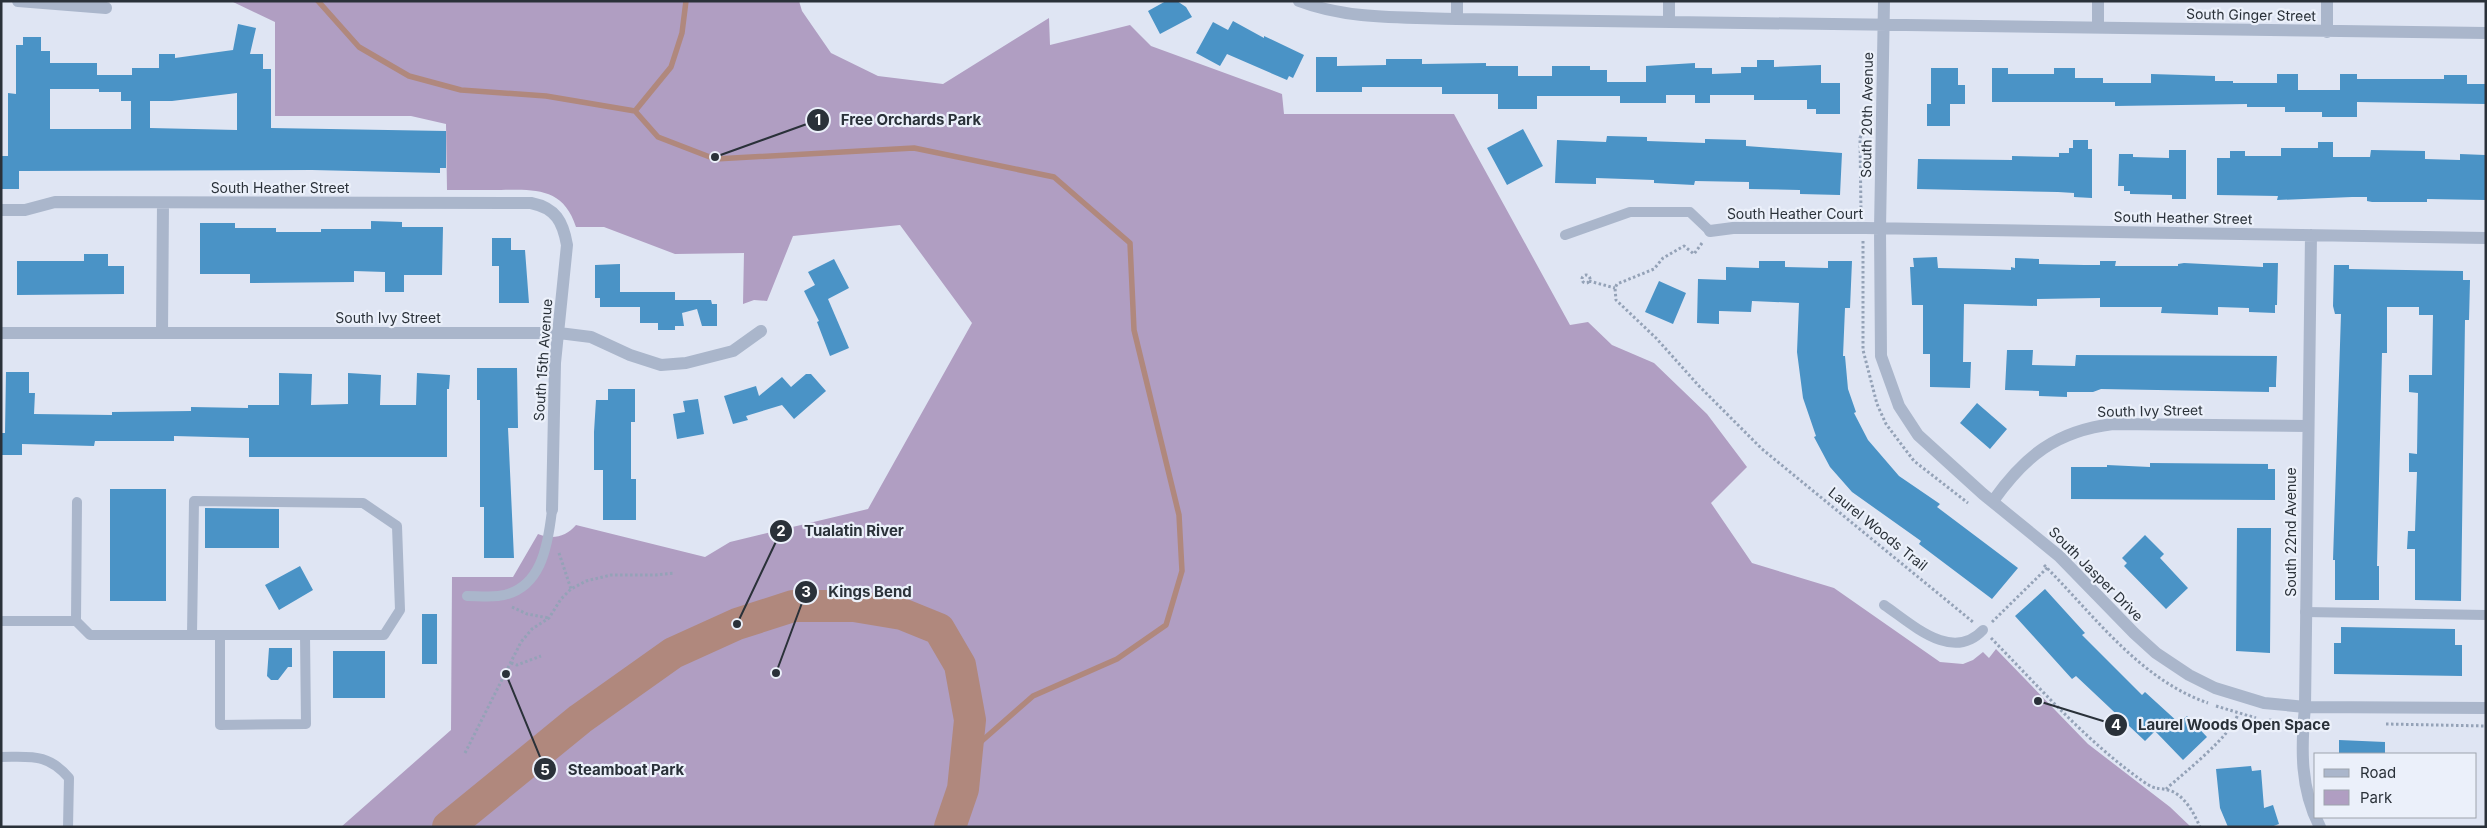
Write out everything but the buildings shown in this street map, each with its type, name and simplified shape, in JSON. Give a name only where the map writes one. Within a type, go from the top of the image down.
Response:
[{"type":"street","points":[[18,1],[106,8]]},
{"type":"street","name":"South Ginger Street","points":[[1298,1],[1322,10],[1376,16],[1669,22],[2486,33]]},
{"type":"street","points":[[1457,1],[1457,18]]},
{"type":"street","points":[[1669,1],[1669,22]]},
{"type":"street","name":"South 20th Avenue","points":[[1880,229],[1884,1]]},
{"type":"street","points":[[2098,1],[2098,27]]},
{"type":"street","points":[[2327,1],[2327,32]]},
{"type":"street","name":"South Heather Street","points":[[1,210],[25,210],[55,202],[531,203],[545,206],[557,214]]},
{"type":"street","points":[[162,333],[163,202]]},
{"type":"street","name":"South 15th Avenue","points":[[552,510],[555,363],[567,245],[564,229],[557,214]]},
{"type":"street","name":"South Heather Court","points":[[1710,231],[1733,228],[1880,229]]},
{"type":"street","name":"South Heather Street","points":[[1880,229],[2486,238]]},
{"type":"street","name":"South Jasper Drive","points":[[1880,229],[1881,356],[1889,384],[1899,406],[1918,435],[1993,501],[2060,556],[2134,633],[2156,653],[2189,675],[2240,698],[2264,704],[2305,707],[2486,708]]},
{"type":"street","name":"South 22nd Avenue","points":[[2310,235],[2305,707],[2302,737],[2303,770],[2309,802],[2314,813]]},
{"type":"street","name":"South Ivy Street","points":[[1,333],[559,333],[591,337],[630,355],[662,365],[686,363],[733,352],[761,331]]},
{"type":"street","name":"South Ivy Street","points":[[1993,501],[2014,472],[2026,460],[2058,440],[2082,429],[2113,424],[2307,426]]},
{"type":"lane","points":[[1565,235],[1621,214],[1638,212],[1690,212],[1710,231]]},
{"type":"lane","points":[[1,621],[76,621],[90,635],[192,635],[384,635],[400,610],[397,526],[363,503],[194,501],[192,635]]},
{"type":"lane","points":[[76,621],[77,502]]},
{"type":"lane","points":[[467,596],[498,596],[526,584],[542,564],[548,540],[552,510]]},
{"type":"lane","points":[[1884,605],[1935,639],[1948,644],[1969,641],[1983,630]]},
{"type":"lane","points":[[2306,612],[2486,615]]},
{"type":"lane","points":[[220,635],[220,726],[306,724],[305,635]]},
{"type":"lane","points":[[1,758],[38,756],[58,765],[69,778],[68,827]]},
{"type":"path","points":[[1862,217],[1860,208],[1860,138],[1864,130],[1882,120]]},
{"type":"path","points":[[1589,281],[1615,288],[1623,280],[1654,269],[1663,258],[1684,246],[1694,254]]},
{"type":"path","name":"Laurel Woods Trail","points":[[1615,288],[1616,300],[1656,338],[1699,386],[1762,449],[1983,630],[2099,748],[2145,783],[2158,790],[2166,789],[2180,796],[2190,808],[2200,827]]},
{"type":"path","points":[[1983,630],[2060,556]]},
{"type":"path","points":[[465,753],[500,680],[521,642],[532,629],[550,618],[561,599],[571,589],[586,581],[611,575],[675,573]]},
{"type":"path","points":[[498,596],[508,605],[527,614],[550,618]]},
{"type":"path","points":[[511,663],[518,664],[541,656]]},
{"type":"path","points":[[2166,789],[2225,735],[2235,724],[2238,714]]},
{"type":"path","points":[[2380,724],[2486,726]]},
{"type":"green space","points":[[231,1],[799,1],[802,11],[831,53],[878,76],[943,84],[1049,18],[1050,45],[1130,25],[1151,46],[1282,94],[1284,114],[1454,114],[1570,325],[1588,322],[1612,345],[1654,363],[1707,414],[1747,467],[1711,503],[1752,563],[1834,588],[1940,662],[1963,664],[1973,660],[1983,652],[1989,658],[1996,649],[2088,744],[2170,807],[2191,827],[341,827],[451,730],[452,577],[513,577],[538,534],[548,537],[559,536],[568,532],[576,525],[705,557],[730,542],[868,509],[972,323],[900,225],[793,236],[767,301],[754,300],[743,304],[744,253],[675,254],[604,227],[576,227],[571,214],[564,205],[556,198],[537,191],[447,190],[446,124],[411,116],[275,116],[275,22]]},
{"type":"waterway","points":[[318,1],[359,47],[409,76],[461,90],[546,96],[635,111],[658,137],[715,159],[914,148],[1054,177],[1130,243],[1134,330],[1179,515],[1182,571],[1166,625],[1117,659],[1033,696],[967,754]]},
{"type":"waterway","points":[[635,111],[671,67],[682,33],[686,1]]},
{"type":"waterway","points":[[448,827],[580,719],[673,653],[737,624],[793,606],[854,606],[902,614],[939,629],[960,665],[970,720],[963,789],[950,827]]},
{"type":"place","name":"Free Orchards Park","points":[[715,157]]},
{"type":"place","name":"Tualatin River","points":[[737,624]]},
{"type":"place","name":"Kings Bend","points":[[776,673]]},
{"type":"place","name":"Steamboat Park","points":[[506,674]]},
{"type":"place","name":"Laurel Woods Open Space","points":[[2038,701]]}]
